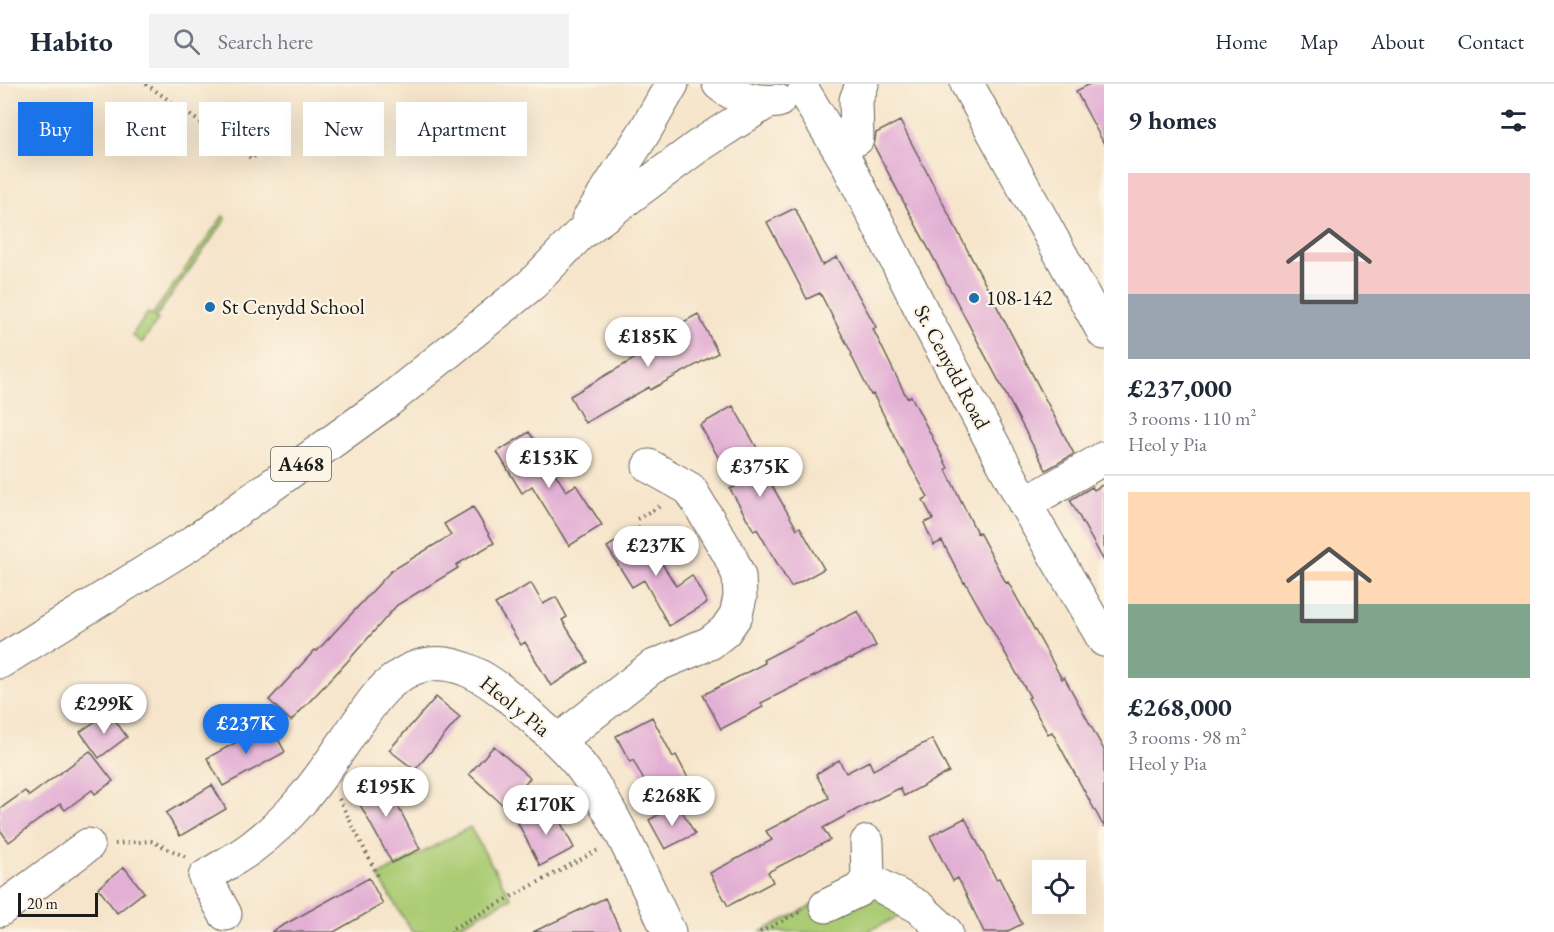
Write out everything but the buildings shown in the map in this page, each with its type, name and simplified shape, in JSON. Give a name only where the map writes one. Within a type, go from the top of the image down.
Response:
[{"type":"main road","name":"A468","points":[[580,234],[672,84]]},
{"type":"main road","points":[[719,84],[729,92],[747,99],[767,102],[786,100],[809,88]]},
{"type":"main road","points":[[857,139],[856,100],[862,84]]},
{"type":"main road","points":[[967,84],[1104,333]]},
{"type":"main road","name":"St. Cenydd Road","points":[[809,88],[925,317],[1025,504],[1104,640]]},
{"type":"main road","name":"A468","points":[[0,662],[195,541],[388,401],[532,284],[580,234],[697,147],[767,102]]},
{"type":"main road","points":[[1025,504],[1104,458]]},
{"type":"main road","points":[[558,741],[652,667],[710,644],[725,631],[736,615],[740,597],[739,576],[729,554],[690,489],[649,466]]},
{"type":"main road","name":"Heol y Pia","points":[[225,914],[205,877],[250,848],[278,825],[301,801],[378,695],[394,680],[427,664],[444,664],[464,667],[477,673],[506,693],[558,741],[584,771],[608,809],[669,932]]},
{"type":"main road","points":[[826,906],[859,890],[868,879],[867,842]]},
{"type":"main road","points":[[0,910],[88,845]]},
{"type":"main road","points":[[868,879],[918,907],[946,932]]},
{"type":"path","points":[[146,84],[199,122]]},
{"type":"path","points":[[324,771],[378,876]]},
{"type":"path","points":[[451,932],[450,930],[622,837]]},
{"type":"path","points":[[760,932],[813,906],[826,906]]},
{"type":"green space","points":[[223,216],[226,219],[155,318],[158,320],[142,343],[132,335],[148,313],[152,315]]},
{"type":"green space","points":[[470,827],[511,898],[447,932],[412,932],[378,876]]},
{"type":"green space","points":[[859,890],[919,907],[866,932],[760,932],[813,905]]},
{"type":"place","name":"108-142","points":[[974,298]]},
{"type":"place","name":"St Cenydd School","points":[[210,307]]}]
